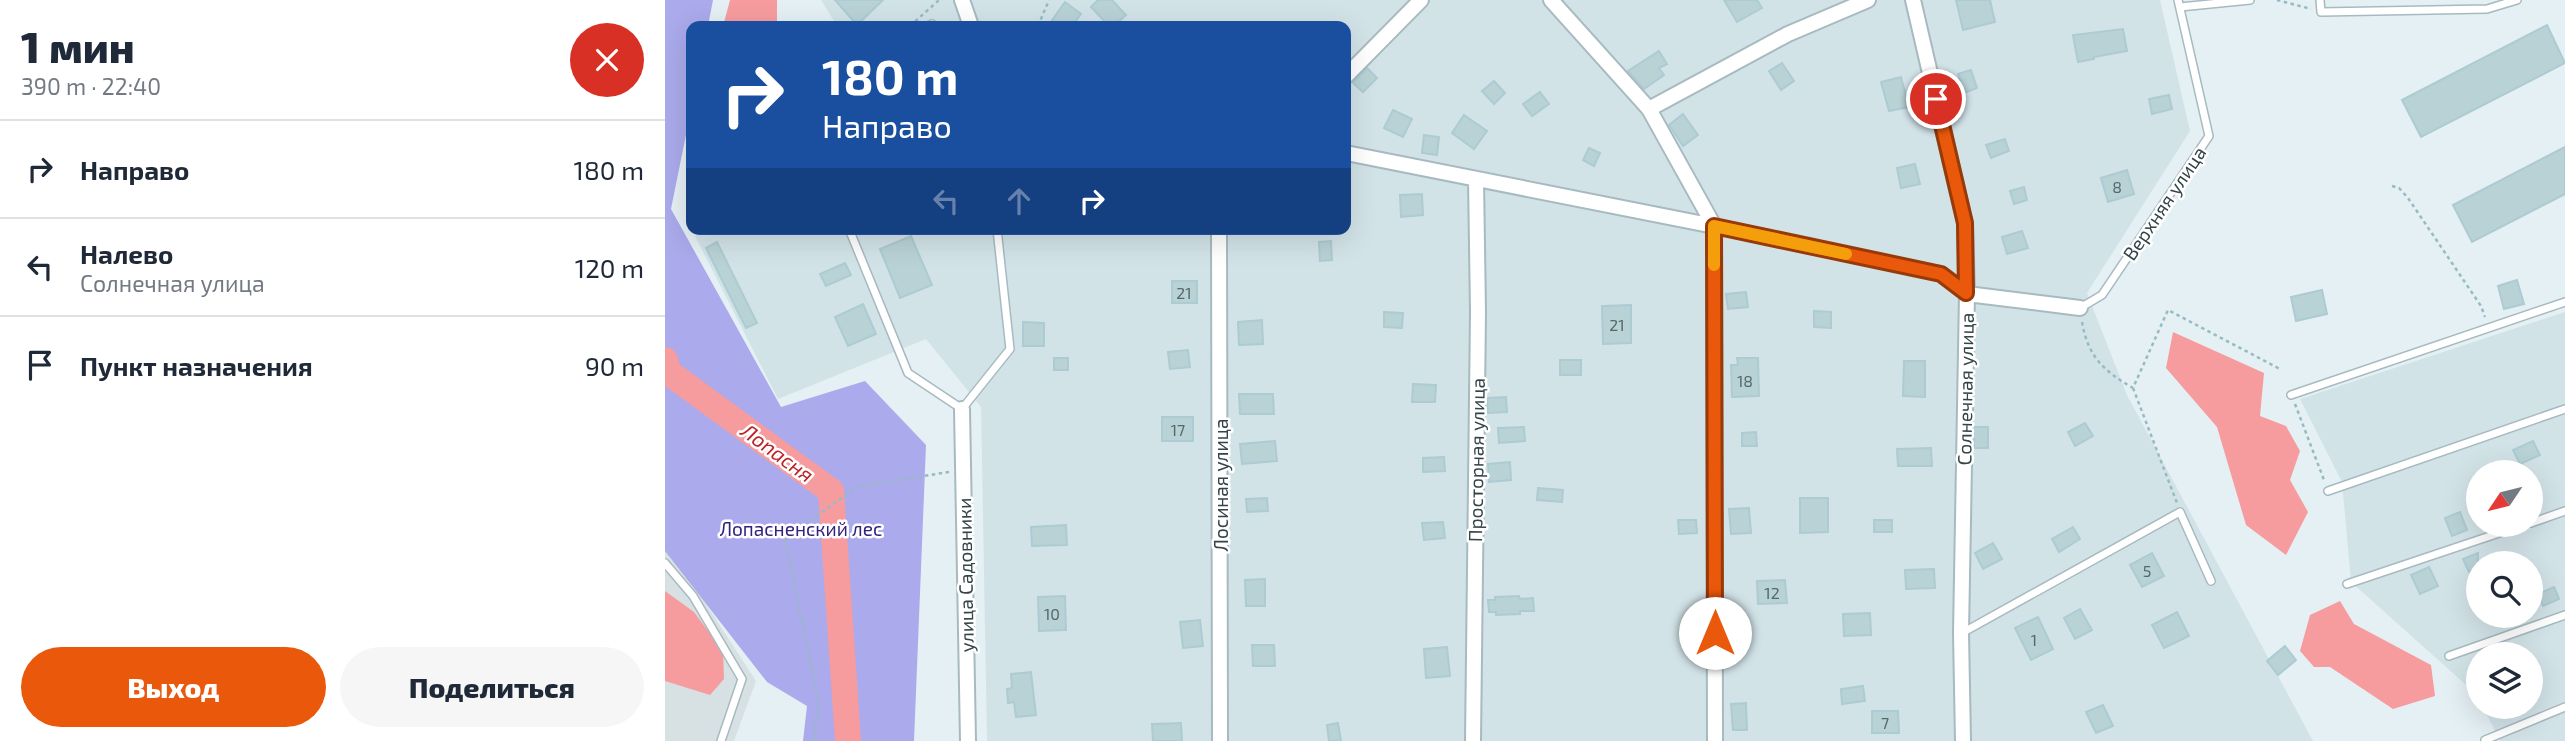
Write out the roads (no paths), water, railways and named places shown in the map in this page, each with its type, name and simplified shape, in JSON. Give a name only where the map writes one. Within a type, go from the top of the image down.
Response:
[{"type":"street","points":[[962,0],[969,21]]},
{"type":"street","points":[[1351,71],[1421,0]]},
{"type":"street","points":[[1551,0],[1649,109],[1714,226],[1715,741]]},
{"type":"street","points":[[1649,109],[1788,34],[1868,0]]},
{"type":"street","name":"Солнечная улица","points":[[1913,0],[1965,223],[1961,633],[1963,741]]},
{"type":"street","points":[[1351,154],[1714,226]]},
{"type":"street","name":"Просторная улица","points":[[1473,741],[1478,312],[1476,179]]},
{"type":"street","name":"Лосиная улица","points":[[1219,235],[1220,741]]},
{"type":"street","points":[[1966,293],[2080,308]]},
{"type":"street","name":"улица Садовники","points":[[961,410],[968,741]]},
{"type":"lane","points":[[2179,3],[2250,0]]},
{"type":"lane","points":[[2319,0],[2321,12],[2487,9],[2517,0]]},
{"type":"lane","name":"Верхняя улица","points":[[2080,308],[2102,295],[2209,136],[2179,3]]},
{"type":"lane","points":[[1714,226],[1941,274],[1966,293]]},
{"type":"lane","points":[[851,235],[908,373],[961,410],[1010,348],[998,235]]},
{"type":"lane","points":[[2291,395],[2565,302]]},
{"type":"lane","points":[[2328,491],[2565,409]]},
{"type":"lane","points":[[2543,519],[2565,511]]},
{"type":"lane","points":[[1961,633],[2180,512],[2211,581]]},
{"type":"lane","points":[[2347,584],[2487,537]]},
{"type":"lane","points":[[665,563],[693,596],[742,679],[721,741]]},
{"type":"lane","points":[[2449,656],[2565,615]]},
{"type":"lane","points":[[2485,740],[2565,707]]},
{"type":"waterway","name":"Лопасня","points":[[665,360],[668,372],[831,491],[848,741]]},
{"type":"park label","name":"Лопасненский лес","points":[[801,528]]}]
